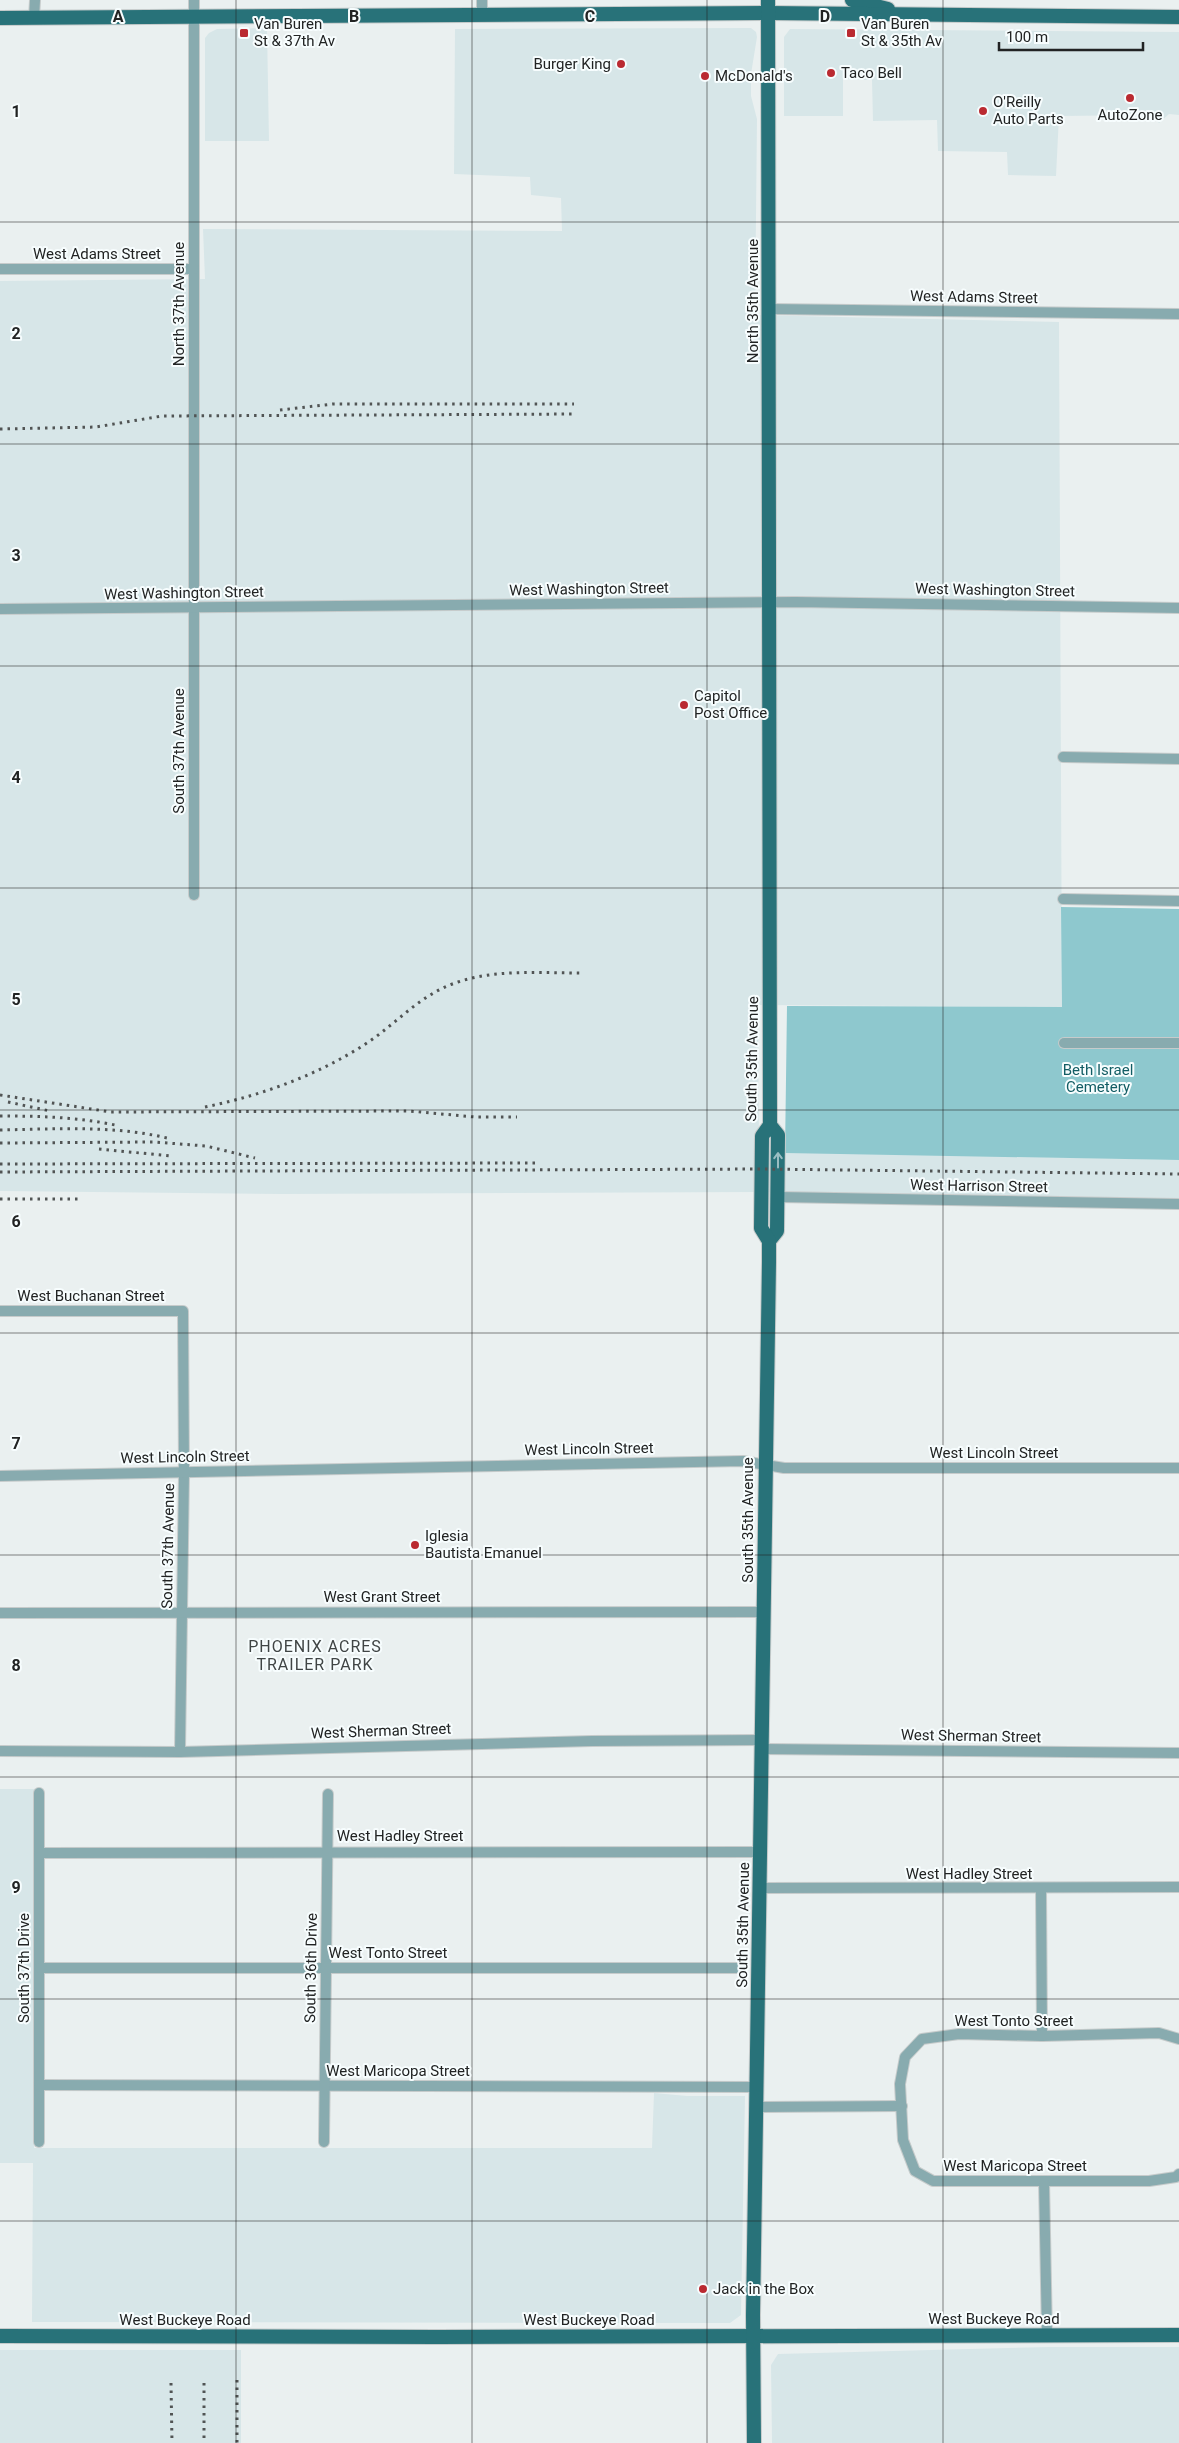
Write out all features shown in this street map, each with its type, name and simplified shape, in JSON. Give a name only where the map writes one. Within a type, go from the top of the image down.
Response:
[{"type":"main road","points":[[852,0],[911,15]]},
{"type":"main road","points":[[0,18],[482,15],[768,7],[911,15],[1179,18]]},
{"type":"main road","name":"North 35th Avenue","points":[[768,7],[770,602]]},
{"type":"main road","name":"South 35th Avenue","points":[[754,2443],[753,2336],[756,2087],[763,1744],[769,1241],[761,1228],[762,1136],[770,1125],[770,602]]},
{"type":"main road","points":[[769,1241],[777,1231],[778,1197],[778,1135],[770,1125]]},
{"type":"main road","name":"West Buckeye Road","points":[[0,2336],[1179,2334]]},
{"type":"street","points":[[34,18],[35,0]]},
{"type":"street","name":"North 37th Avenue","points":[[194,0],[194,608]]},
{"type":"street","points":[[482,0],[482,15]]},
{"type":"street","name":"West Adams Street","points":[[0,269],[194,269]]},
{"type":"street","name":"West Adams Street","points":[[769,309],[1179,314]]},
{"type":"street","name":"West Washington Street","points":[[0,609],[770,602],[1179,608]]},
{"type":"street","name":"South 37th Avenue","points":[[194,608],[194,895]]},
{"type":"street","points":[[1063,757],[1179,759]]},
{"type":"street","points":[[1063,898],[1179,901]]},
{"type":"street","points":[[1064,1044],[1179,1043]]},
{"type":"street","name":"West Harrison Street","points":[[778,1197],[1179,1204]]},
{"type":"street","name":"West Buchanan Street","points":[[0,1311],[183,1312]]},
{"type":"street","name":"South 37th Avenue","points":[[180,1752],[184,1473],[183,1312]]},
{"type":"street","name":"West Lincoln Street","points":[[0,1476],[743,1461],[784,1468],[1179,1468]]},
{"type":"street","name":"West Grant Street","points":[[0,1613],[765,1612]]},
{"type":"street","name":"West Sherman Street","points":[[0,1751],[180,1752],[592,1741],[1179,1753]]},
{"type":"street","name":"South 37th Drive","points":[[39,1794],[39,2142]]},
{"type":"street","name":"South 36th Drive","points":[[324,2142],[328,1794]]},
{"type":"street","name":"West Hadley Street","points":[[39,1852],[761,1852]]},
{"type":"street","name":"West Hadley Street","points":[[760,1888],[1179,1888]]},
{"type":"street","points":[[1041,1889],[1042,2036]]},
{"type":"street","name":"West Tonto Street","points":[[40,1968],[737,1968]]},
{"type":"street","name":"West Tonto Street","points":[[902,2106],[900,2084],[905,2057],[922,2039],[959,2034],[1042,2036],[1159,2034],[1179,2039]]},
{"type":"street","name":"West Maricopa Street","points":[[39,2085],[756,2087]]},
{"type":"street","points":[[756,2107],[902,2106]]},
{"type":"street","name":"West Maricopa Street","points":[[902,2106],[903,2140],[915,2170],[933,2181],[1149,2181],[1176,2177],[1179,2174]]},
{"type":"street","points":[[1044,2181],[1047,2335]]},
{"type":"shaded area","points":[[267,28],[269,141],[205,141],[205,38],[209,33],[217,29]]},
{"type":"shaded area","points":[[751,28],[756,32],[757,37],[751,74],[751,96],[757,119],[755,315],[1059,322],[1062,1007],[758,1005],[759,1151],[1179,1160],[1179,1198],[757,1192],[282,1194],[0,1191],[0,281],[205,279],[203,229],[562,231],[561,198],[531,195],[530,177],[454,174],[455,29]]},
{"type":"shaded area","points":[[790,29],[1179,32],[1179,115],[1169,114],[1159,123],[1152,115],[1059,116],[1056,176],[1008,175],[1007,152],[938,151],[937,120],[873,121],[872,80],[843,79],[843,116],[784,116],[784,37]]},
{"type":"shaded area","points":[[0,1789],[37,1789],[34,2148],[652,2148],[654,2093],[687,2096],[745,2096],[741,2315],[730,2323],[32,2322],[33,2163],[0,2163]]},
{"type":"shaded area","points":[[1049,2347],[1179,2347],[1179,2443],[772,2443],[771,2365],[778,2354]]},
{"type":"shaded area","points":[[0,2350],[241,2350],[241,2443],[0,2443]]},
{"type":"green space","name":"Beth Israel Cemetery","points":[[1061,907],[1179,909],[1179,1160],[785,1153],[787,1006],[1062,1007]]},
{"type":"railway","points":[[280,410],[333,404],[574,404]]},
{"type":"railway","points":[[0,429],[96,427],[162,416],[575,414]]},
{"type":"railway","points":[[205,1107],[269,1090],[329,1065],[367,1043],[420,1002],[442,988],[455,983],[501,974],[533,972],[580,973]]},
{"type":"railway","points":[[0,1095],[111,1112],[409,1111],[475,1117],[517,1117]]},
{"type":"railway","points":[[8,1102],[50,1111]]},
{"type":"railway","points":[[0,1116],[86,1120],[115,1125]]},
{"type":"railway","points":[[0,1130],[105,1129],[167,1138]]},
{"type":"railway","points":[[0,1143],[154,1142],[206,1146],[255,1158]]},
{"type":"railway","points":[[99,1149],[171,1156]]},
{"type":"railway","points":[[0,1164],[535,1163]]},
{"type":"railway","points":[[0,1172],[762,1169],[1179,1174]]},
{"type":"railway","points":[[0,1199],[82,1199]]},
{"type":"railway","points":[[237,2380],[237,2443]]},
{"type":"railway","points":[[171,2383],[172,2443]]},
{"type":"railway","points":[[204,2383],[204,2443]]},
{"type":"place","name":"Van Buren St & 37th Av","points":[[244,33]]},
{"type":"place","name":"Van Buren St & 35th Av","points":[[851,33]]},
{"type":"place","name":"Burger King","points":[[621,64]]},
{"type":"place","name":"Taco Bell","points":[[831,73]]},
{"type":"place","name":"McDonald's","points":[[705,76]]},
{"type":"place","name":"AutoZone","points":[[1130,98]]},
{"type":"place","name":"O'Reilly Auto Parts","points":[[983,111]]},
{"type":"place","name":"Capitol Post Office","points":[[684,705]]},
{"type":"place","name":"Iglesia Bautista Emanuel","points":[[415,1545]]},
{"type":"place","name":"Jack in the Box","points":[[703,2289]]},
{"type":"district","name":"PHOENIX ACRES TRAILER PARK","points":[[315,1655]]}]
